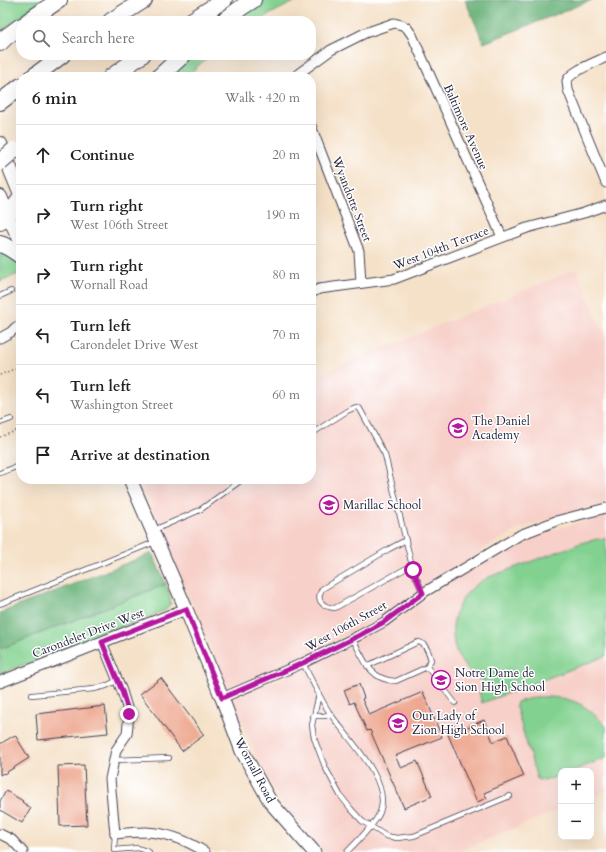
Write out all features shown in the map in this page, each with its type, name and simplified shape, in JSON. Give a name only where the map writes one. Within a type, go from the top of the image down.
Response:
[{"type":"highway","points":[[35,16],[59,0]]},
{"type":"highway","points":[[119,16],[144,0]]},
{"type":"highway","points":[[199,16],[224,0]]},
{"type":"highway","points":[[230,16],[253,0]]},
{"type":"highway","points":[[2,40],[16,30]]},
{"type":"highway","points":[[40,72],[55,60]]},
{"type":"highway","points":[[118,72],[135,60]]},
{"type":"highway","points":[[164,72],[178,60]]},
{"type":"highway","points":[[0,102],[16,90]]},
{"type":"highway","points":[[0,162],[12,147]]},
{"type":"highway","points":[[4,219],[16,203]]},
{"type":"highway","points":[[0,244],[6,245],[16,252]]},
{"type":"main road","points":[[12,147],[16,169]]},
{"type":"main road","points":[[0,198],[4,219],[16,235]]},
{"type":"main road","name":"Wornall Road","points":[[132,484],[186,609],[242,751],[271,803],[314,852]]},
{"type":"street","name":"Baltimore Avenue","points":[[301,72],[331,50],[365,33],[394,23],[402,24],[407,28],[412,35],[502,238]]},
{"type":"street","points":[[606,57],[570,75],[567,81],[568,90],[606,183]]},
{"type":"street","name":"Wyandotte Street","points":[[316,139],[359,251],[361,283]]},
{"type":"street","name":"West 104th Terrace","points":[[316,291],[394,279],[527,228],[584,213],[606,205]]},
{"type":"street","points":[[0,338],[12,332],[16,327]]},
{"type":"street","points":[[12,332],[16,333]]},
{"type":"street","name":"West 106th Street","points":[[222,698],[303,663],[353,639],[384,622],[423,593],[520,536],[556,521],[606,508]]},
{"type":"street","name":"Carondelet Drive West","points":[[0,682],[186,609]]},
{"type":"street","points":[[102,642],[118,680],[129,714],[127,734],[116,750],[110,779],[115,834],[146,832],[161,834],[194,845],[205,852]]},
{"type":"street","points":[[0,834],[12,840],[23,852]]},
{"type":"lane","points":[[0,296],[11,291]]},
{"type":"lane","points":[[316,431],[347,411],[356,407],[360,409],[385,455],[412,565],[423,593]]},
{"type":"lane","points":[[0,423],[11,419]]},
{"type":"lane","points":[[0,473],[16,466]]},
{"type":"lane","points":[[0,604],[155,536],[200,510],[236,484]]},
{"type":"lane","points":[[406,540],[322,589],[320,598],[322,603],[327,607],[335,608],[412,565]]},
{"type":"lane","points":[[353,639],[367,666],[372,672],[377,676],[391,681],[396,681],[427,667],[431,660],[422,642],[418,642],[367,666]]},
{"type":"lane","points":[[303,663],[331,714],[369,764],[380,788],[383,801],[380,813],[371,827],[347,852]]},
{"type":"lane","points":[[427,667],[455,703]]},
{"type":"lane","points":[[32,694],[94,689],[106,686],[118,680]]},
{"type":"lane","points":[[319,694],[312,725],[314,738],[324,767],[340,795],[362,821],[386,836],[397,838],[414,836],[510,796]]},
{"type":"lane","points":[[314,716],[331,714]]},
{"type":"lane","points":[[114,760],[169,758]]},
{"type":"lane","points":[[115,834],[114,850],[138,848],[149,852]]},
{"type":"path","points":[[0,375],[16,369]]},
{"type":"path","points":[[0,437],[16,431]]},
{"type":"shaded area","name":"The Daniel Academy","points":[[576,269],[606,340],[606,503],[523,527],[502,538],[370,623],[301,658],[234,687],[229,687],[225,683],[142,484],[316,484],[316,376]]},
{"type":"shaded area","name":"Notre Dame de Sion High School","points":[[606,513],[606,791],[594,796],[594,768],[558,768],[558,810],[457,852],[324,852],[300,826],[281,802],[258,760],[235,705],[235,699],[238,696],[316,663],[345,648],[398,618],[455,578],[519,541],[539,533],[571,525]]},
{"type":"green space","points":[[0,0],[44,0],[22,16],[16,16],[16,20],[0,31]]},
{"type":"green space","points":[[262,0],[298,0],[266,16],[241,16]]},
{"type":"green space","points":[[465,0],[592,0],[484,43]]},
{"type":"green space","points":[[187,60],[205,60],[191,72],[173,72]]},
{"type":"green space","points":[[0,251],[16,261],[16,275],[0,281]]},
{"type":"green space","points":[[606,539],[606,656],[482,703],[479,692],[494,686],[477,677],[464,665],[456,650],[453,634],[455,617],[461,601],[473,588],[489,577],[584,542]]},
{"type":"green space","points":[[152,553],[166,584],[0,649],[0,613]]},
{"type":"green space","points":[[166,584],[171,603],[166,610],[0,674],[0,649]]},
{"type":"green space","points":[[535,697],[566,699],[575,702],[590,711],[606,726],[606,758],[580,768],[558,768],[558,776],[544,781],[537,779],[516,707],[517,702]]},
{"type":"building","points":[[161,678],[204,735],[182,751],[140,694]]},
{"type":"building","points":[[359,684],[364,698],[362,699],[369,715],[423,692],[442,737],[395,756],[401,768],[417,761],[432,796],[404,808],[370,730],[367,731],[354,702],[350,704],[344,690]]},
{"type":"building","points":[[105,706],[108,733],[38,740],[36,714]]},
{"type":"building","points":[[484,720],[493,742],[507,736],[524,776],[484,793],[487,798],[477,802],[446,730],[455,726],[458,731]]},
{"type":"building","points":[[15,735],[29,758],[0,775],[0,744]]},
{"type":"building","points":[[84,765],[87,825],[60,826],[58,766]]},
{"type":"building","points":[[6,791],[23,801],[22,802],[31,808],[22,823],[0,810],[0,801]]},
{"type":"place","name":"The Daniel Academy","points":[[458,428]]},
{"type":"place","name":"Marillac School","points":[[329,505]]},
{"type":"place","name":"Notre Dame de Sion High School","points":[[441,680]]},
{"type":"place","name":"Our Lady of Zion High School","points":[[398,723]]},
{"type":"route","points":[[129,714],[122,691],[102,642],[186,609],[222,698],[303,663],[384,622],[423,593],[413,570]]}]
